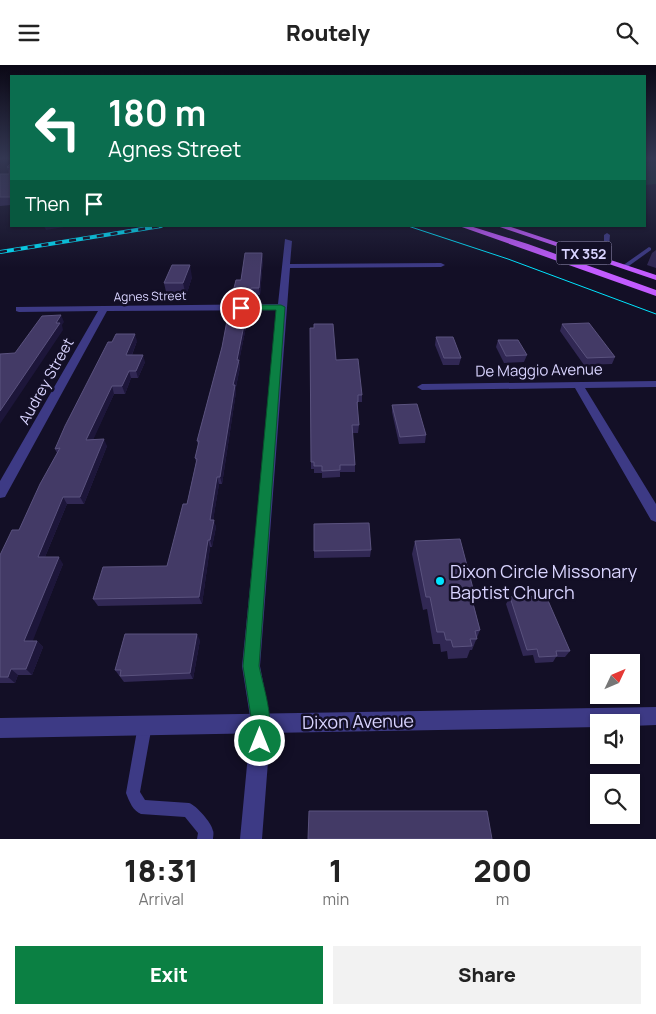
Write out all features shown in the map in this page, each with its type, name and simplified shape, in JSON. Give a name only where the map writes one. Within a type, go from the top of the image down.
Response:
[{"type":"main road","name":"TX 352","points":[[465,227],[525,245],[656,293]]},
{"type":"main road","name":"TX 352","points":[[503,227],[656,278]]},
{"type":"main road","points":[[593,270],[606,261]]},
{"type":"street","points":[[251,839],[261,723],[251,666],[288,241]]},
{"type":"street","points":[[285,266],[441,265]]},
{"type":"street","name":"Agnes Street","points":[[20,309],[281,307]]},
{"type":"street","name":"Audrey Street","points":[[0,493],[104,309]]},
{"type":"street","name":"De Maggio Avenue","points":[[422,387],[656,384]]},
{"type":"street","points":[[578,385],[656,516]]},
{"type":"street","name":"Dixon Avenue","points":[[0,728],[656,716]]},
{"type":"lane","points":[[591,256],[607,245],[607,235]]},
{"type":"lane","points":[[624,267],[649,249]]},
{"type":"lane","points":[[145,725],[133,793],[141,807],[189,810],[206,831],[205,839]]},
{"type":"building","points":[[0,195],[10,195],[10,197],[0,197]]},
{"type":"building","points":[[245,253],[262,253],[259,288],[251,288],[250,296],[232,296],[236,280],[241,280]]},
{"type":"building","points":[[172,265],[190,265],[183,283],[164,283]]},
{"type":"building","points":[[230,305],[248,305],[237,360],[239,360],[233,385],[235,385],[220,477],[217,477],[210,520],[214,520],[210,540],[208,540],[199,597],[93,599],[103,567],[167,566],[183,504],[187,504],[197,459],[195,458],[199,441],[197,441],[222,347]]},
{"type":"building","points":[[61,315],[56,323],[60,323],[0,411],[0,354],[15,353],[42,316]]},
{"type":"building","points":[[589,323],[615,357],[587,358],[562,324]]},
{"type":"building","points":[[314,324],[333,324],[336,360],[358,359],[362,395],[358,395],[357,402],[359,425],[352,425],[355,465],[340,465],[340,470],[322,471],[322,466],[314,466],[314,462],[311,462],[310,328],[314,328]]},
{"type":"building","points":[[116,334],[135,334],[126,355],[143,355],[136,371],[129,371],[122,386],[112,386],[86,440],[104,439],[80,497],[63,497],[38,557],[59,557],[24,641],[37,641],[26,669],[11,669],[8,677],[0,677],[0,555],[12,530],[19,530],[40,484],[60,448],[55,449],[65,426],[108,342],[112,342]]},
{"type":"building","points":[[436,337],[453,337],[461,358],[444,358]]},
{"type":"building","points":[[498,340],[518,340],[527,355],[506,356]]},
{"type":"building","points":[[417,404],[426,435],[400,437],[392,405]]},
{"type":"building","points":[[369,523],[371,550],[314,551],[314,524]]},
{"type":"building","name":"Dixon Circle Missonary Baptist Church","points":[[460,539],[475,596],[471,596],[480,630],[475,631],[477,639],[470,639],[472,646],[453,647],[451,640],[446,640],[444,632],[437,632],[430,597],[426,597],[415,541]]},
{"type":"building","points":[[546,596],[570,651],[556,651],[557,656],[539,657],[537,649],[527,650],[510,597]]},
{"type":"building","points":[[125,634],[197,634],[190,673],[120,676],[121,670],[115,670]]},
{"type":"building","points":[[309,811],[487,811],[492,839],[308,839]]},
{"type":"tram line","points":[[411,227],[508,259],[656,314]]},
{"type":"railway","points":[[0,252],[155,227]]},
{"type":"place","name":"Dixon Circle Missonary Baptist Church","points":[[440,581]]},
{"type":"route","points":[[241,308],[281,307],[251,666],[261,723],[260,741]]}]
